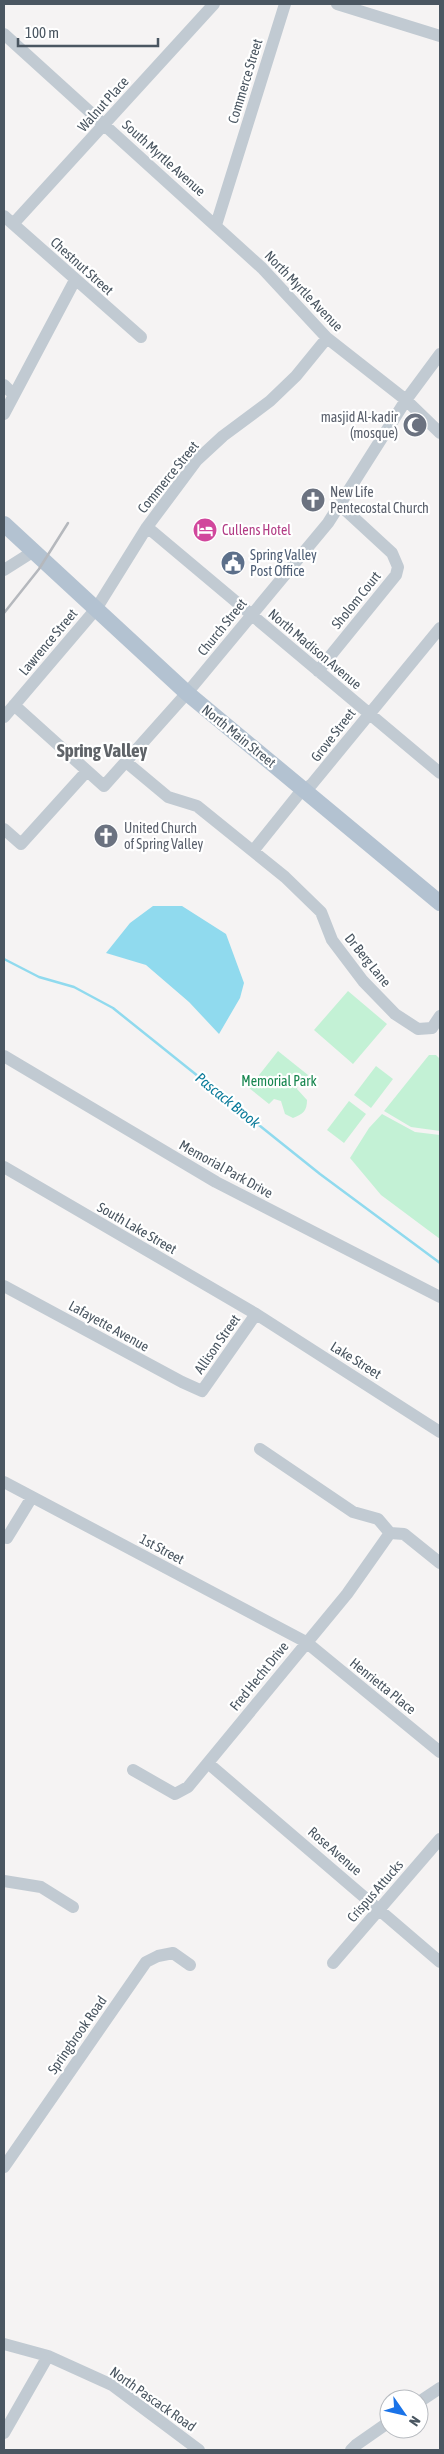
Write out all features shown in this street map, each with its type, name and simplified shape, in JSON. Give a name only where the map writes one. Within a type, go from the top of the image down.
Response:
[{"type":"main road","name":"North Main Street","points":[[4,524],[188,693],[440,903]]},
{"type":"street","name":"Walnut Place","points":[[8,220],[104,125],[214,4]]},
{"type":"street","name":"Commerce Street","points":[[216,225],[285,4]]},
{"type":"street","points":[[337,4],[440,36]]},
{"type":"street","name":"South Myrtle Avenue","points":[[4,34],[216,225]]},
{"type":"street","name":"Chestnut Street","points":[[8,220],[141,337]]},
{"type":"street","name":"North Myrtle Avenue","points":[[216,225],[262,268],[327,338],[406,400],[440,433]]},
{"type":"street","points":[[4,414],[75,280]]},
{"type":"street","name":"Commerce Street","points":[[96,609],[148,527],[198,460],[223,436],[270,401],[296,376],[327,338]]},
{"type":"street","name":"Church Street","points":[[87,771],[104,786],[188,693],[328,523],[406,400],[440,354]]},
{"type":"street","points":[[4,385],[14,395]]},
{"type":"street","name":"Sholom Court","points":[[318,671],[396,575],[398,567],[392,553],[340,505]]},
{"type":"street","name":"North Madison Avenue","points":[[148,527],[440,773]]},
{"type":"street","points":[[4,569],[34,552]]},
{"type":"street","name":"Lawrence Street","points":[[4,717],[96,609]]},
{"type":"street","name":"Grove Street","points":[[305,790],[312,784],[440,628]]},
{"type":"street","points":[[4,829],[20,844],[87,771],[14,705]]},
{"type":"street","name":"Dr Berg Lane","points":[[126,762],[168,797],[197,806],[284,876],[321,912],[332,940],[363,981],[395,1014],[418,1029],[436,1031]]},
{"type":"street","points":[[253,851],[305,790]]},
{"type":"street","points":[[436,1031],[440,1016]]},
{"type":"street","name":"Memorial Park Drive","points":[[4,1056],[216,1182],[440,1297]]},
{"type":"street","name":"South Lake Street","points":[[4,1167],[256,1314]]},
{"type":"street","name":"Lafayette Avenue","points":[[4,1286],[202,1391]]},
{"type":"street","name":"Allison Street","points":[[202,1391],[256,1314]]},
{"type":"street","name":"Lake Street","points":[[256,1314],[440,1432]]},
{"type":"street","points":[[260,1449],[353,1512],[378,1519],[390,1533],[404,1534],[440,1563]]},
{"type":"street","name":"1st Street","points":[[4,1482],[306,1642]]},
{"type":"street","points":[[4,1536],[7,1538],[32,1497]]},
{"type":"street","name":"Fred Hecht Drive","points":[[133,1770],[175,1794],[188,1787],[209,1764],[306,1642],[347,1594],[390,1533]]},
{"type":"street","name":"Henrietta Place","points":[[306,1642],[440,1752]]},
{"type":"street","name":"Rose Avenue","points":[[209,1764],[440,1962]]},
{"type":"street","name":"Crispus Attucks","points":[[333,1962],[440,1839]]},
{"type":"street","points":[[4,1881],[41,1887],[74,1907]]},
{"type":"street","name":"Springbrook Road","points":[[4,2167],[146,1962],[158,1956],[173,1953],[190,1965]]},
{"type":"street","name":"North Pascack Road","points":[[4,2344],[48,2356],[112,2386],[199,2450]]},
{"type":"street","points":[[4,2433],[48,2356]]},
{"type":"street","points":[[429,2395],[440,2388]]},
{"type":"street","points":[[351,2450],[379,2429]]},
{"type":"green space","points":[[348,991],[387,1024],[353,1064],[314,1030]]},
{"type":"green space","name":"Memorial Park","points":[[278,1051],[308,1075],[308,1083],[298,1085],[297,1089],[307,1100],[306,1107],[302,1113],[293,1118],[285,1114],[281,1101],[274,1099],[269,1104],[249,1088]]},
{"type":"green space","points":[[429,1055],[436,1055],[440,1059],[440,1131],[411,1127],[384,1111]]},
{"type":"green space","points":[[376,1066],[393,1079],[371,1108],[354,1095]]},
{"type":"green space","points":[[349,1101],[366,1114],[344,1143],[327,1130]]},
{"type":"green space","points":[[382,1114],[415,1132],[440,1135],[440,1239],[381,1195],[350,1158],[369,1128]]},
{"type":"water","points":[[153,906],[182,906],[226,934],[244,983],[240,998],[219,1034],[189,1002],[146,965],[106,953],[130,923]]},
{"type":"waterway","name":"Pascack Brook","points":[[4,959],[39,977],[74,987],[113,1008],[320,1174],[440,1263]]},
{"type":"railway","points":[[4,613],[39,569],[68,523]]},
{"type":"place","name":"masjid Al-kadir (mosque)","points":[[415,425]]},
{"type":"place","name":"New Life Pentecostal Church","points":[[313,500]]},
{"type":"place","name":"Cullens Hotel","points":[[205,530]]},
{"type":"place","name":"Spring Valley Post Office","points":[[233,563]]},
{"type":"place","name":"United Church of Spring Valley","points":[[106,836]]},
{"type":"district","name":"Spring Valley","points":[[102,750]]}]
